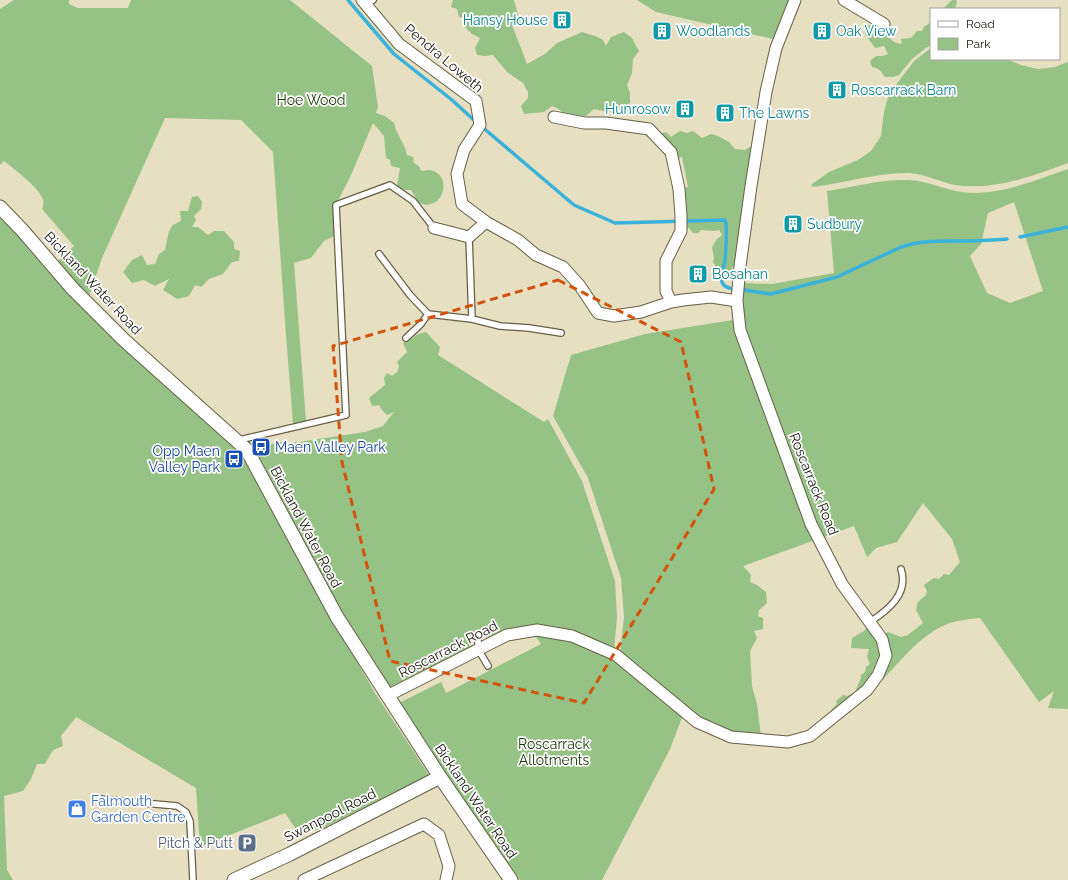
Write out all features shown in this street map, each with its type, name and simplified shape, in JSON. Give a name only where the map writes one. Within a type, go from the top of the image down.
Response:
[{"type":"street","name":"Roscarrack Road","points":[[387,696],[507,635],[537,630],[572,636],[616,655],[697,722],[731,737],[788,742],[810,736],[867,690],[878,675],[886,656],[882,639],[842,584],[811,524],[740,330],[737,300],[751,186],[766,92],[776,48],[795,0]]},
{"type":"street","points":[[844,0],[884,24]]},
{"type":"street","name":"Pendra Loweth","points":[[367,1],[400,44],[476,101],[480,124],[464,150],[457,174],[462,204],[486,222],[518,240],[536,254],[564,266],[580,286],[598,313],[614,316],[641,312],[671,302],[711,297],[737,300]]},
{"type":"street","points":[[554,117],[584,123],[606,123],[649,130],[671,152],[679,189],[681,222],[681,231],[666,261],[666,291],[671,302]]},
{"type":"street","name":"Bickland Water Road","points":[[0,207],[23,231],[72,288],[124,340],[247,450],[288,530],[337,617],[440,778],[511,880]]},
{"type":"street","points":[[434,228],[469,238],[486,222]]},
{"type":"street","name":"Swanpool Road","points":[[234,880],[290,854],[440,778]]},
{"type":"street","points":[[304,880],[424,824],[439,835],[448,866],[446,880]]},
{"type":"lane","points":[[236,441],[346,415],[336,205],[390,185],[413,201],[434,228]]},
{"type":"lane","points":[[469,238],[472,319]]},
{"type":"lane","points":[[379,254],[410,295],[428,314],[472,319],[500,326],[529,328],[561,333]]},
{"type":"lane","points":[[406,338],[421,324],[428,314]]},
{"type":"lane","points":[[870,622],[889,608],[897,597],[902,587],[903,577],[900,570]]},
{"type":"lane","points":[[478,636],[478,649],[488,666]]},
{"type":"lane","points":[[100,799],[177,806],[186,812],[190,821],[193,880]]},
{"type":"highlighted area","points":[[558,280],[681,342],[714,489],[584,703],[390,661],[342,462],[333,346]]},
{"type":"green space","name":"Hoe Wood","points":[[14,0],[69,0],[69,4],[78,8],[128,8],[131,0],[290,0],[372,66],[378,107],[376,113],[385,116],[394,123],[407,155],[413,157],[414,163],[419,166],[421,171],[430,170],[437,173],[442,180],[443,188],[441,197],[437,201],[427,205],[419,203],[411,190],[405,190],[397,186],[400,168],[391,166],[390,160],[386,158],[384,136],[373,123],[351,175],[336,205],[338,234],[324,241],[311,258],[294,263],[306,421],[293,424],[273,152],[241,120],[165,118],[102,258],[88,299],[55,264],[74,246],[42,209],[43,202],[41,195],[26,179],[4,161],[0,165],[0,9]]},
{"type":"green space","points":[[453,0],[514,0],[520,22],[512,25],[527,64],[545,54],[557,43],[582,32],[603,40],[606,46],[611,37],[624,32],[632,38],[639,51],[633,59],[632,73],[627,85],[630,93],[630,103],[621,109],[613,111],[594,109],[586,116],[565,116],[559,109],[552,106],[544,112],[524,114],[521,106],[528,98],[528,92],[523,83],[507,72],[493,55],[477,55],[475,48],[480,38],[472,34],[463,25],[464,18],[459,17],[457,9],[451,7]]},
{"type":"green space","points":[[637,0],[789,0],[773,39],[656,12]]},
{"type":"green space","points":[[952,0],[956,0],[955,8],[944,8]]},
{"type":"green space","points":[[930,23],[930,46],[912,59],[899,75],[885,77],[880,70],[872,67],[870,61],[876,56],[888,54],[884,46],[875,48],[865,34],[869,25],[880,28],[893,41],[899,44],[902,44],[901,39],[911,38],[917,31],[922,31],[924,27]]},
{"type":"green space","points":[[930,49],[930,60],[1008,60],[1038,69],[1055,67],[1068,62],[1068,163],[1027,177],[983,186],[955,185],[921,175],[898,173],[813,187],[811,185],[829,172],[858,160],[871,151],[881,136],[884,112],[889,94],[914,61]]},
{"type":"green space","points":[[680,131],[687,133],[693,131],[702,138],[711,134],[718,136],[729,142],[735,149],[745,150],[756,143],[736,265],[733,266],[731,271],[726,272],[718,270],[714,267],[712,247],[717,239],[722,235],[719,230],[701,230],[698,233],[693,233],[689,228],[686,229],[680,188],[688,187],[682,157],[679,158],[674,155],[659,134],[666,132],[671,137]]},
{"type":"green space","points":[[1068,169],[1068,709],[1048,708],[1054,691],[1039,702],[980,618],[947,624],[929,634],[921,640],[868,693],[881,676],[883,635],[888,632],[901,637],[908,635],[923,623],[916,610],[918,602],[926,595],[927,591],[924,585],[934,578],[939,579],[944,574],[949,575],[960,562],[952,539],[923,503],[897,542],[876,548],[867,557],[854,526],[821,538],[748,340],[742,312],[743,283],[772,284],[834,273],[827,191],[877,182],[908,180],[959,192],[989,192],[1012,188]],"holes":[[[1014,202],[1043,291],[1010,303],[987,293],[970,256],[981,244],[988,213]]]},
{"type":"green space","points":[[198,196],[202,202],[201,209],[194,216],[196,220],[192,227],[198,227],[208,235],[214,231],[224,231],[234,242],[234,249],[240,251],[239,261],[232,262],[223,274],[209,279],[201,287],[195,285],[189,296],[177,299],[163,290],[169,279],[155,286],[144,280],[132,283],[123,272],[132,260],[142,255],[147,265],[155,264],[159,254],[165,250],[169,231],[173,225],[181,221],[180,211],[188,211],[192,197]]},
{"type":"green space","points":[[0,207],[72,288],[247,450],[264,493],[315,589],[375,693],[429,775],[325,827],[300,835],[285,813],[200,847],[196,788],[76,717],[61,736],[63,746],[53,750],[45,764],[37,764],[31,779],[23,791],[4,796],[7,870],[13,880],[0,880]]},
{"type":"green space","points":[[733,320],[735,332],[807,528],[815,540],[743,566],[751,575],[750,582],[766,592],[767,603],[759,610],[758,616],[763,618],[763,629],[754,631],[757,638],[750,651],[752,686],[757,704],[761,736],[731,734],[700,718],[620,652],[624,617],[621,578],[588,478],[553,416],[571,355],[645,334]]},
{"type":"green space","points":[[426,332],[440,347],[438,355],[544,422],[548,419],[582,481],[615,581],[617,617],[614,651],[538,627],[499,632],[488,638],[471,634],[473,649],[388,692],[339,615],[248,450],[280,442],[292,443],[365,432],[383,426],[394,412],[387,415],[379,405],[372,406],[369,398],[385,385],[384,378],[387,373],[392,376],[398,371],[399,366],[397,362],[407,352],[403,343],[418,334]]},
{"type":"green space","points":[[869,625],[877,635],[882,647],[882,662],[878,670],[864,686],[834,713],[831,710],[837,704],[836,701],[843,695],[847,696],[855,692],[861,675],[870,664],[867,657],[869,649],[851,648],[852,638],[864,631]]},
{"type":"green space","name":"Roscarrack Allotments","points":[[534,634],[570,640],[615,659],[683,715],[670,749],[602,880],[520,880],[397,704],[441,682],[446,693],[541,644]]},
{"type":"waterway","points":[[348,0],[394,54],[452,100],[476,122]]},
{"type":"waterway","points":[[481,126],[574,205],[615,223],[725,220],[726,251],[721,279],[726,287],[732,289]]},
{"type":"waterway","points":[[1020,237],[1068,227]]},
{"type":"waterway","points":[[744,290],[771,294],[837,277],[901,247],[917,243],[934,241],[1007,239]]},
{"type":"place","name":"Hansy House","points":[[562,20]]},
{"type":"place","name":"Woodlands","points":[[662,31]]},
{"type":"place","name":"Oak View","points":[[822,31]]},
{"type":"place","name":"Roscarrack Barn","points":[[837,90]]},
{"type":"place","name":"Hunrosow","points":[[685,109]]},
{"type":"place","name":"The Lawns","points":[[725,113]]},
{"type":"place","name":"Sudbury","points":[[793,224]]},
{"type":"place","name":"Bosahan","points":[[698,274]]},
{"type":"place","name":"Maen Valley Park","points":[[261,447]]},
{"type":"place","name":"Opp Maen Valley Park","points":[[234,459]]},
{"type":"place","name":"Falmouth Garden Centre","points":[[77,809]]},
{"type":"place","name":"Pitch & Putt","points":[[247,843]]}]
